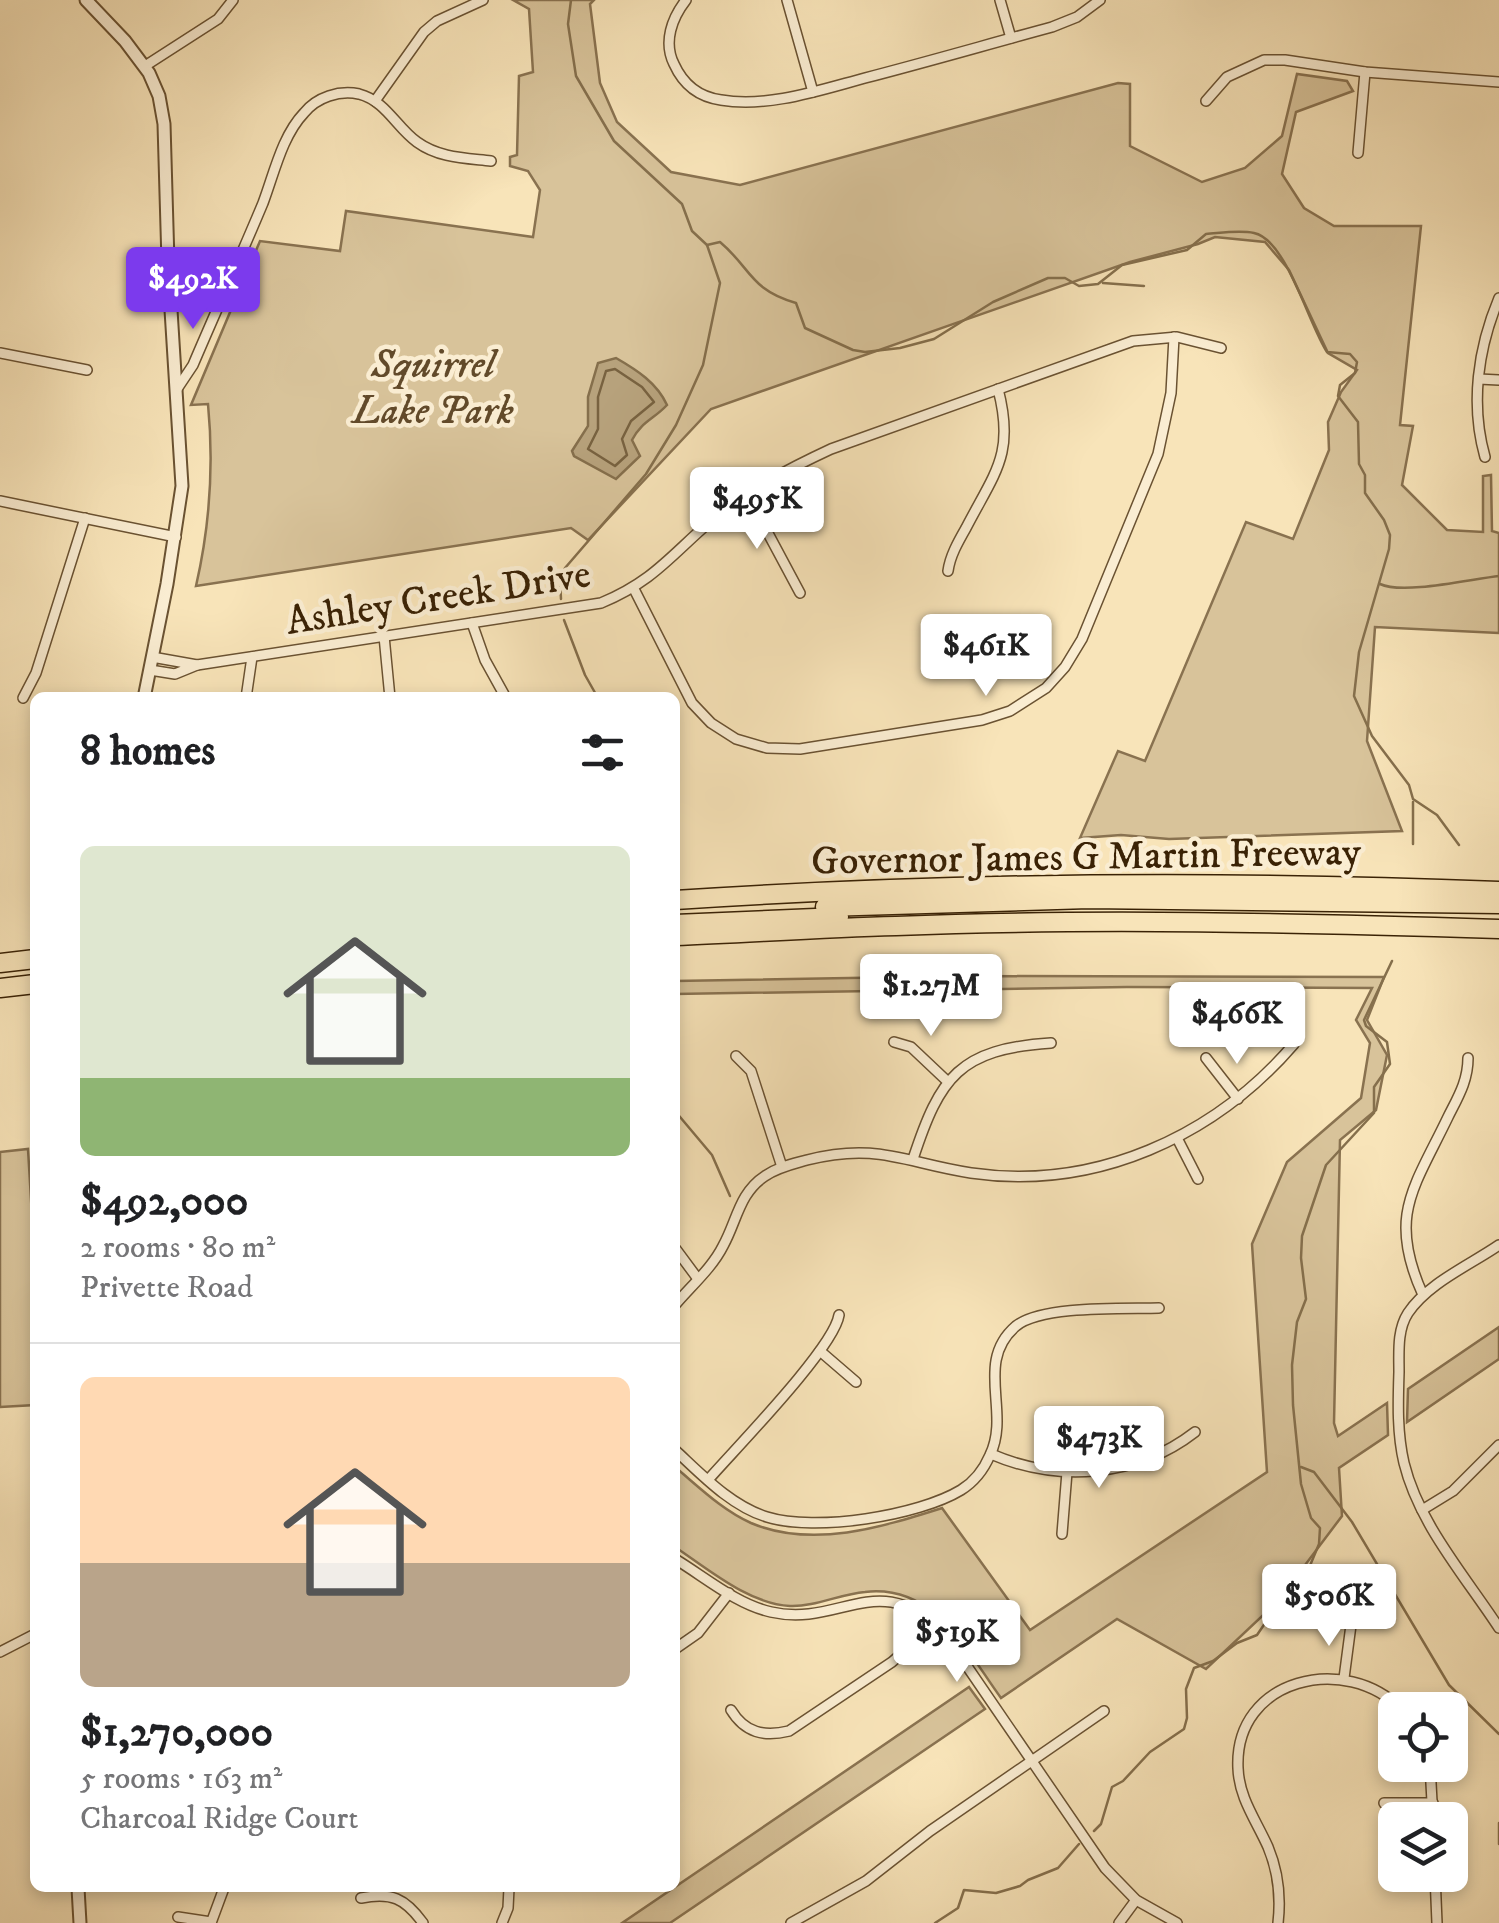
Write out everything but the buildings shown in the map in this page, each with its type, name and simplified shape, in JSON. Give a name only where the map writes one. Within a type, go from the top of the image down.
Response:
[{"type":"highway","points":[[1404,887],[1429,881],[1499,880]]},
{"type":"highway","name":"Governor James G Martin Freeway","points":[[680,900],[978,887],[1499,890]]},
{"type":"highway","points":[[680,914],[1089,900],[1499,904]]},
{"type":"highway","points":[[680,924],[946,913],[1274,910],[1499,918]]},
{"type":"highway","name":"Governor James G Martin Freeway","points":[[680,936],[1116,922],[1288,922],[1499,929]]},
{"type":"highway","points":[[0,963],[30,960]]},
{"type":"highway","points":[[0,1000],[30,997]]},
{"type":"street","points":[[86,0],[145,66],[160,96],[164,124],[182,474],[176,537],[145,692]]},
{"type":"street","points":[[145,66],[218,19],[233,0]]},
{"type":"street","points":[[375,100],[424,32],[437,21],[483,0]]},
{"type":"street","points":[[686,0],[670,28],[671,58],[684,81],[695,91],[708,98],[743,102],[814,92],[1010,38],[1077,18],[1100,0]]},
{"type":"street","points":[[787,0],[814,92]]},
{"type":"street","points":[[1000,0],[1010,38]]},
{"type":"street","points":[[1206,101],[1227,77],[1264,60],[1499,82]]},
{"type":"street","points":[[1358,152],[1366,72]]},
{"type":"street","points":[[176,389],[192,366],[296,122],[306,110],[332,95],[361,94],[375,100],[405,132],[430,150],[446,156],[491,161]]},
{"type":"street","points":[[1485,457],[1477,428],[1478,379],[1486,330],[1499,298]]},
{"type":"street","points":[[634,589],[692,703],[724,732],[751,745],[800,749],[982,720],[1010,712],[1056,678],[1082,639],[1158,454],[1170,393],[1174,338]]},
{"type":"street","name":"Ashley Creek Drive","points":[[151,663],[175,674],[197,665],[593,604],[634,589],[747,494],[831,449],[1133,340],[1174,338],[1221,348]]},
{"type":"street","points":[[0,353],[87,370]]},
{"type":"street","points":[[1478,379],[1499,380]]},
{"type":"street","points":[[948,571],[955,548],[1003,454],[1006,424],[998,388]]},
{"type":"street","points":[[747,494],[800,593]]},
{"type":"street","points":[[0,501],[176,537]]},
{"type":"street","points":[[23,698],[36,673],[84,518]]},
{"type":"street","points":[[472,623],[485,660],[503,692]]},
{"type":"street","points":[[384,636],[389,692]]},
{"type":"street","points":[[247,692],[252,657]]},
{"type":"street","points":[[894,1042],[911,1048],[947,1082]]},
{"type":"street","points":[[912,1159],[930,1108],[947,1082],[968,1065],[994,1052],[1051,1043]]},
{"type":"street","points":[[680,1299],[723,1247],[745,1196],[763,1177],[782,1167],[850,1152],[886,1153],[980,1174],[1054,1175],[1108,1165],[1177,1138],[1238,1100],[1294,1044]]},
{"type":"street","points":[[736,1056],[754,1077],[782,1167]]},
{"type":"street","points":[[1206,1058],[1238,1100]]},
{"type":"street","points":[[1423,1295],[1406,1249],[1406,1210],[1466,1080],[1468,1058]]},
{"type":"street","points":[[1177,1138],[1198,1179]]},
{"type":"street","points":[[1499,1245],[1423,1295],[1401,1328],[1398,1406],[1404,1466],[1422,1510],[1499,1628]]},
{"type":"street","points":[[680,1255],[698,1279]]},
{"type":"street","points":[[680,1455],[730,1498],[768,1518],[830,1524],[888,1513],[956,1492],[978,1474],[991,1454],[997,1421],[994,1362],[1006,1336],[1018,1324],[1038,1315],[1159,1308]]},
{"type":"street","points":[[708,1480],[833,1335],[840,1315]]},
{"type":"street","points":[[820,1350],[856,1382]]},
{"type":"street","points":[[991,1454],[1022,1466],[1067,1472],[1132,1465],[1173,1447],[1195,1432]]},
{"type":"street","points":[[1422,1510],[1453,1491],[1499,1444]]},
{"type":"street","points":[[1062,1534],[1067,1472]]},
{"type":"street","points":[[680,1561],[760,1609],[778,1613],[816,1612],[858,1601],[894,1602],[916,1610],[936,1624],[1105,1868],[1136,1900],[1177,1923]]},
{"type":"street","points":[[680,1646],[698,1633],[728,1592]]},
{"type":"street","points":[[731,1710],[752,1731],[770,1735],[789,1731],[892,1662],[936,1624]]},
{"type":"street","points":[[1344,1678],[1352,1625]]},
{"type":"street","points":[[0,1652],[30,1637]]},
{"type":"street","points":[[1278,1923],[1276,1870],[1240,1786],[1240,1745],[1252,1719],[1274,1695],[1310,1680],[1344,1678],[1379,1692]]},
{"type":"street","points":[[791,1923],[866,1881],[1104,1711]]},
{"type":"street","points":[[78,1892],[80,1923]]},
{"type":"street","points":[[178,1917],[212,1923],[223,1892]]},
{"type":"street","points":[[502,1923],[509,1892]]},
{"type":"street","points":[[1436,1892],[1437,1923]]},
{"type":"street","points":[[361,1898],[396,1896],[423,1923]]},
{"type":"street","points":[[1119,1923],[1136,1900]]},
{"type":"green space","name":"Squirrel Lake Park","points":[[513,0],[594,0],[590,4],[600,83],[617,122],[671,172],[740,185],[1118,83],[1130,84],[1130,146],[1202,182],[1245,168],[1282,136],[1297,74],[1347,81],[1353,91],[1296,112],[1282,174],[1304,208],[1334,226],[1421,226],[1400,425],[1413,426],[1402,485],[1447,530],[1483,532],[1483,476],[1491,475],[1492,531],[1499,533],[1499,633],[1375,627],[1367,741],[1402,831],[1080,838],[1118,751],[1145,761],[1246,522],[1293,539],[1329,450],[1328,422],[1341,392],[1357,370],[1328,353],[1289,270],[1265,242],[1215,237],[1130,262],[711,409],[588,540],[571,528],[196,586],[208,518],[211,450],[208,404],[191,405],[260,241],[340,251],[346,211],[533,237],[540,190],[528,171],[510,166],[510,157],[517,155],[519,76],[533,72],[529,9]]},
{"type":"green space","points":[[965,976],[1384,977],[1367,1020],[1387,1055],[1376,1110],[1340,1140],[1334,1423],[1338,1436],[1387,1403],[1388,1435],[1339,1468],[1342,1516],[1278,1601],[1206,1669],[1117,1619],[1001,1698],[946,1624],[911,1598],[890,1592],[865,1592],[799,1606],[775,1604],[730,1584],[680,1550],[680,1471],[740,1518],[775,1531],[823,1535],[847,1532],[942,1508],[1030,1630],[1267,1472],[1252,1244],[1287,1162],[1361,1098],[1370,1043],[1356,1020],[1372,988],[1127,987],[680,994],[680,981]]},
{"type":"green space","points":[[28,1149],[30,1405],[0,1407],[0,1152]]},
{"type":"green space","points":[[1499,1327],[1499,1359],[1407,1422],[1408,1389]]},
{"type":"green space","points":[[969,1687],[985,1709],[670,1923],[622,1923],[668,1892],[680,1892],[680,1884]]},
{"type":"water","points":[[616,358],[639,372],[667,405],[636,434],[632,440],[640,456],[616,479],[574,456],[572,451],[588,426],[588,397],[598,363]]},
{"type":"waterway","points":[[561,599],[560,579],[565,568],[646,474],[676,425],[703,365],[720,283],[707,245],[692,231],[682,204],[614,141],[576,76],[568,24],[571,0]]},
{"type":"waterway","points":[[707,245],[720,242],[760,285],[796,303],[805,328],[865,352],[934,339],[993,302],[1048,278],[1065,278],[1079,286],[1098,284],[1122,265],[1187,250],[1206,234],[1248,232],[1266,239],[1286,266],[1327,352],[1350,354],[1357,362],[1355,373],[1340,385],[1338,396],[1358,422],[1359,464],[1365,475],[1365,493],[1390,535],[1359,652],[1354,696],[1372,736],[1409,785],[1413,799],[1437,815],[1459,845]]},
{"type":"waterway","points":[[1103,283],[1144,286]]},
{"type":"waterway","points":[[1380,584],[1420,587],[1499,576]]},
{"type":"waterway","points":[[564,620],[595,692]]},
{"type":"waterway","points":[[1413,802],[1413,844]]},
{"type":"waterway","points":[[1094,1831],[1101,1824],[1112,1787],[1123,1781],[1150,1752],[1184,1729],[1186,1689],[1194,1668],[1257,1635],[1287,1591],[1309,1568],[1319,1544],[1320,1528],[1311,1518],[1301,1484],[1293,1405],[1297,1322],[1306,1299],[1302,1236],[1326,1165],[1374,1113],[1374,1087],[1390,1064],[1387,1042],[1364,1020],[1392,961]]},
{"type":"waterway","points":[[680,1117],[712,1155],[730,1196]]},
{"type":"waterway","points":[[1301,1467],[1314,1472],[1352,1522],[1449,1685],[1499,1734]]},
{"type":"waterway","points":[[1499,1823],[1499,1844]]},
{"type":"waterway","points":[[935,1923],[958,1908],[964,1890],[996,1893],[1020,1886],[1058,1868],[1079,1844]]}]
